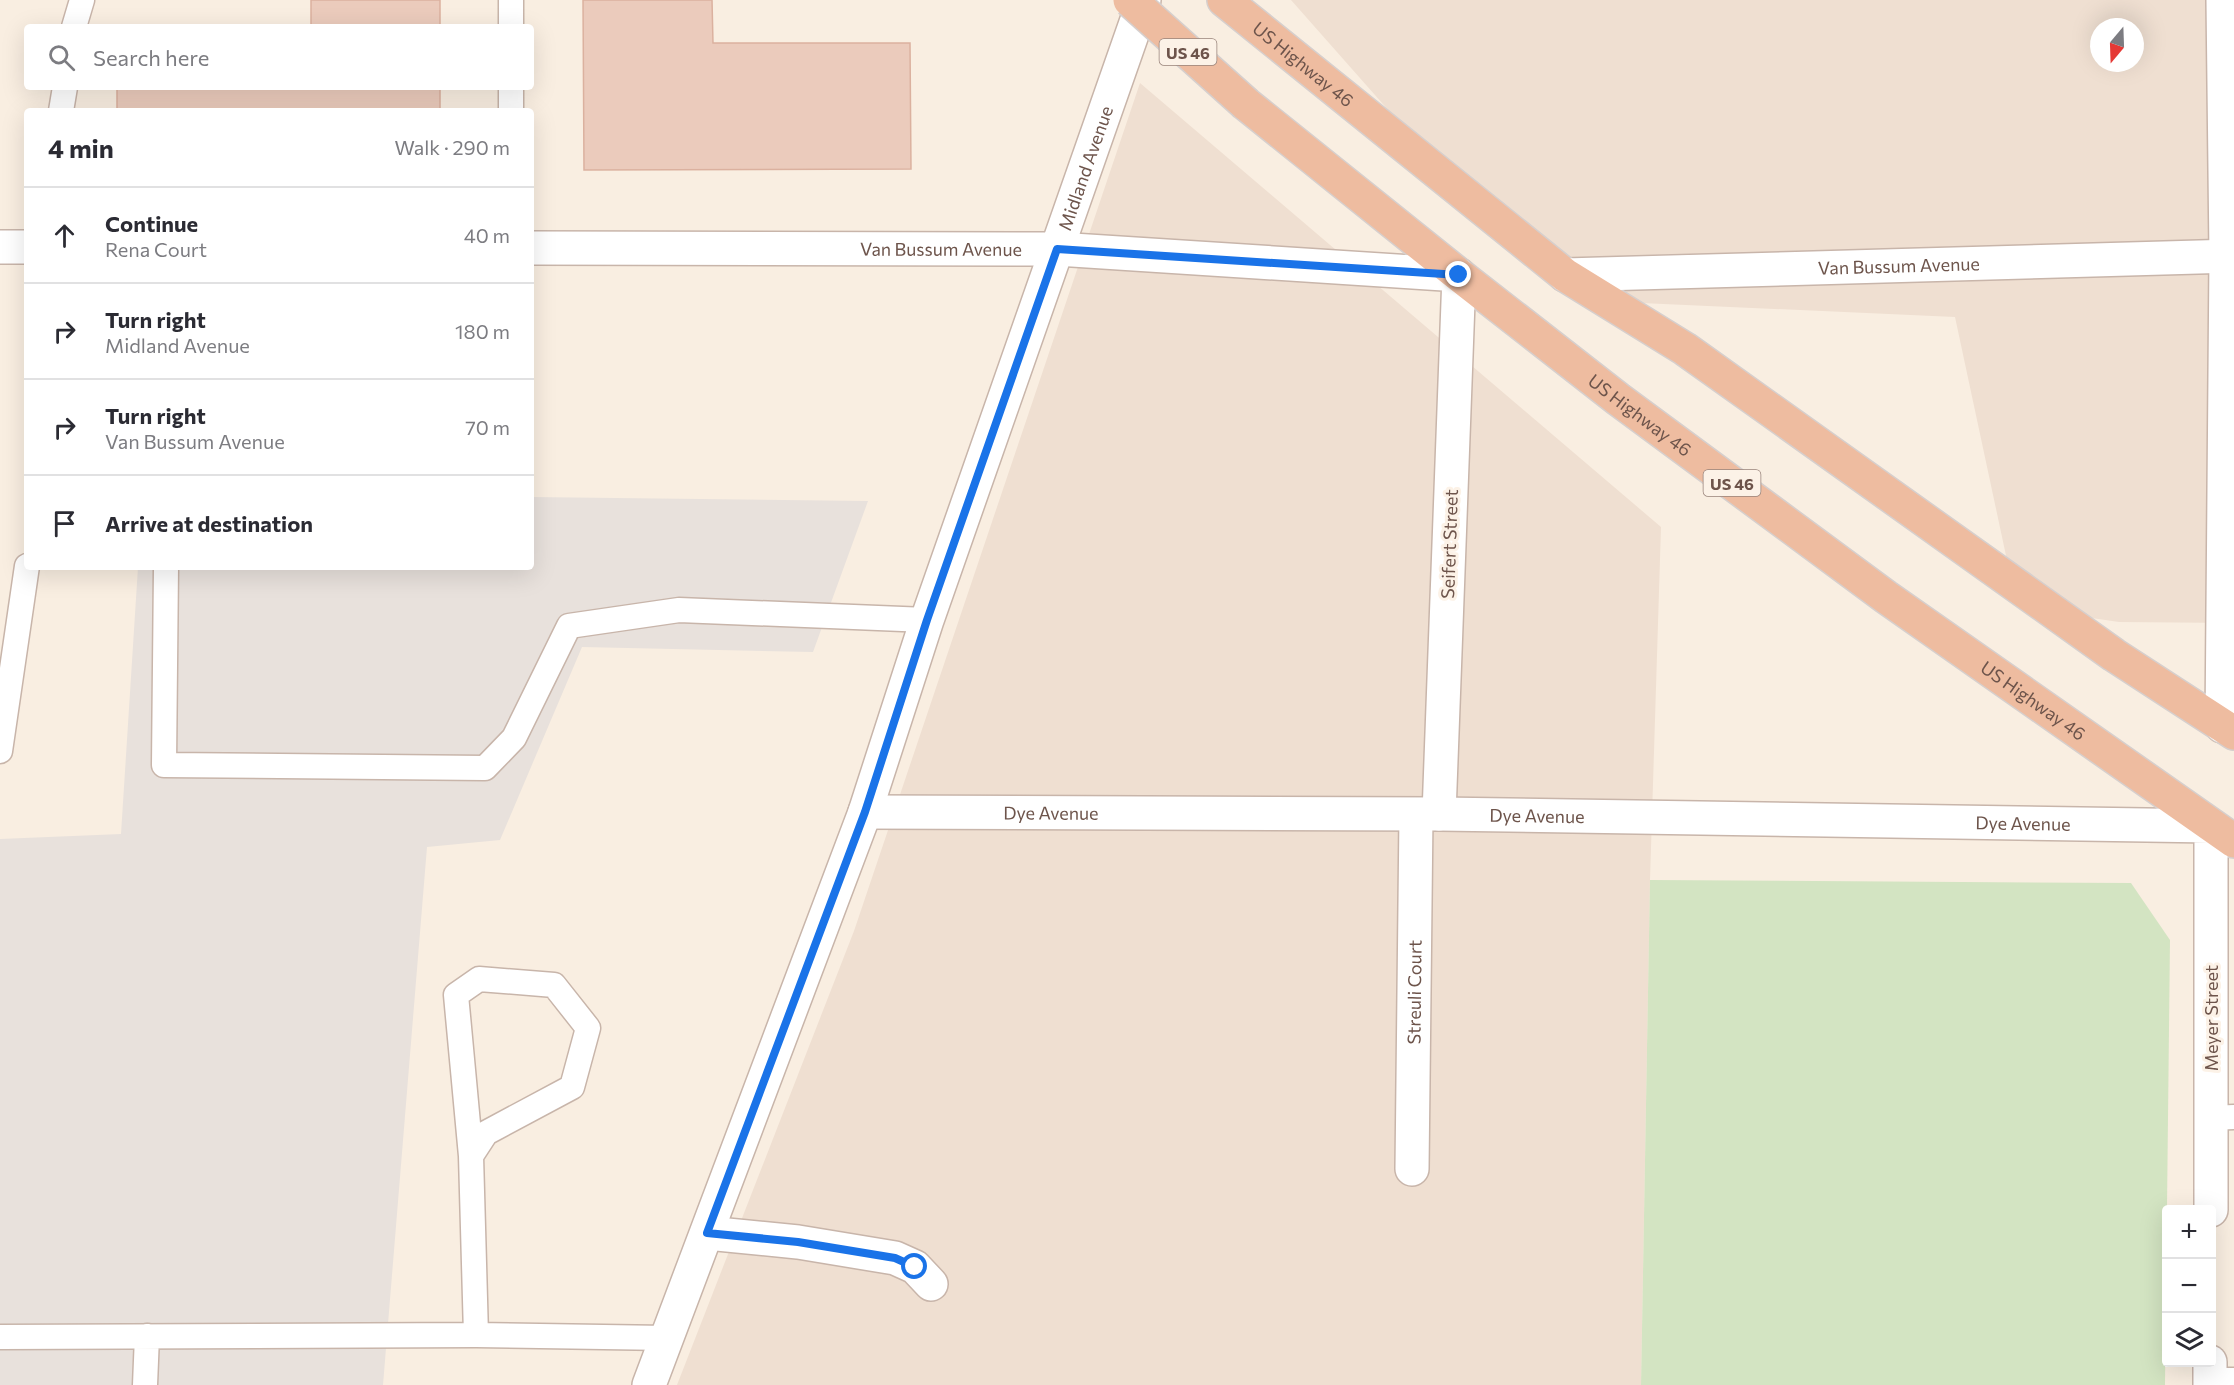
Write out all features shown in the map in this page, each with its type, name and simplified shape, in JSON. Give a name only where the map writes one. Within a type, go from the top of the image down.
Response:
[{"type":"highway","name":"US Highway 46","points":[[1130,0],[1246,104],[1618,399],[1886,597],[2222,834]]},
{"type":"highway","name":"US Highway 46","points":[[1230,5],[1565,275],[1685,349],[2114,655],[2228,729]]},
{"type":"street","name":"Midland Avenue","points":[[649,1385],[865,812],[927,620],[1144,0]]},
{"type":"street","points":[[2223,0],[2230,256],[2228,729]]},
{"type":"street","points":[[0,247],[24,247]]},
{"type":"street","name":"Van Bussum Avenue","points":[[534,248],[1057,249],[1459,275]]},
{"type":"street","name":"Van Bussum Avenue","points":[[1565,275],[2230,256]]},
{"type":"street","name":"Seifert Street","points":[[1428,814],[1459,275]]},
{"type":"street","name":"Dye Avenue","points":[[865,812],[1428,814],[2222,834]]},
{"type":"street","name":"Streuli Court","points":[[1412,1169],[1428,814]]},
{"type":"street","name":"Meyer Street","points":[[2212,1205],[2223,1117],[2222,834]]},
{"type":"street","points":[[707,1233],[798,1242],[895,1258],[915,1267],[932,1284]]},
{"type":"lane","points":[[75,24],[82,0]]},
{"type":"lane","points":[[511,0],[511,24]]},
{"type":"lane","points":[[62,108],[65,90]]},
{"type":"lane","points":[[511,90],[511,108]]},
{"type":"lane","points":[[0,751],[26,570]]},
{"type":"lane","points":[[166,570],[164,765],[485,768],[514,738],[568,626],[679,610],[927,620]]},
{"type":"lane","points":[[471,1156],[486,1133],[572,1087],[588,1028],[554,985],[479,979],[456,995],[471,1156],[476,1335]]},
{"type":"lane","points":[[0,1336],[476,1335],[667,1338]]},
{"type":"lane","points":[[146,1385],[147,1336]]},
{"type":"shaded area","points":[[1291,0],[2234,0],[2234,623],[2119,622],[2017,607],[1955,317],[1619,302],[1420,146]]},
{"type":"shaded area","points":[[1140,83],[1661,527],[1650,880],[1641,1385],[677,1385],[854,931]]},
{"type":"shaded area","points":[[534,497],[868,501],[813,652],[582,647],[500,840],[427,847],[383,1385],[0,1385],[0,839],[121,834],[138,570],[534,570]]},
{"type":"green space","points":[[1650,880],[2131,883],[2170,940],[2167,1205],[2162,1205],[2162,1367],[2165,1367],[2165,1385],[1641,1385]]},
{"type":"building","points":[[311,0],[440,0],[440,24],[311,24]]},
{"type":"building","points":[[583,0],[712,0],[713,43],[910,43],[911,169],[584,170]]},
{"type":"building","points":[[117,90],[440,90],[440,108],[117,108]]},
{"type":"route","points":[[915,1267],[895,1258],[798,1242],[707,1233],[865,812],[927,620],[1057,249],[1459,275]]}]
